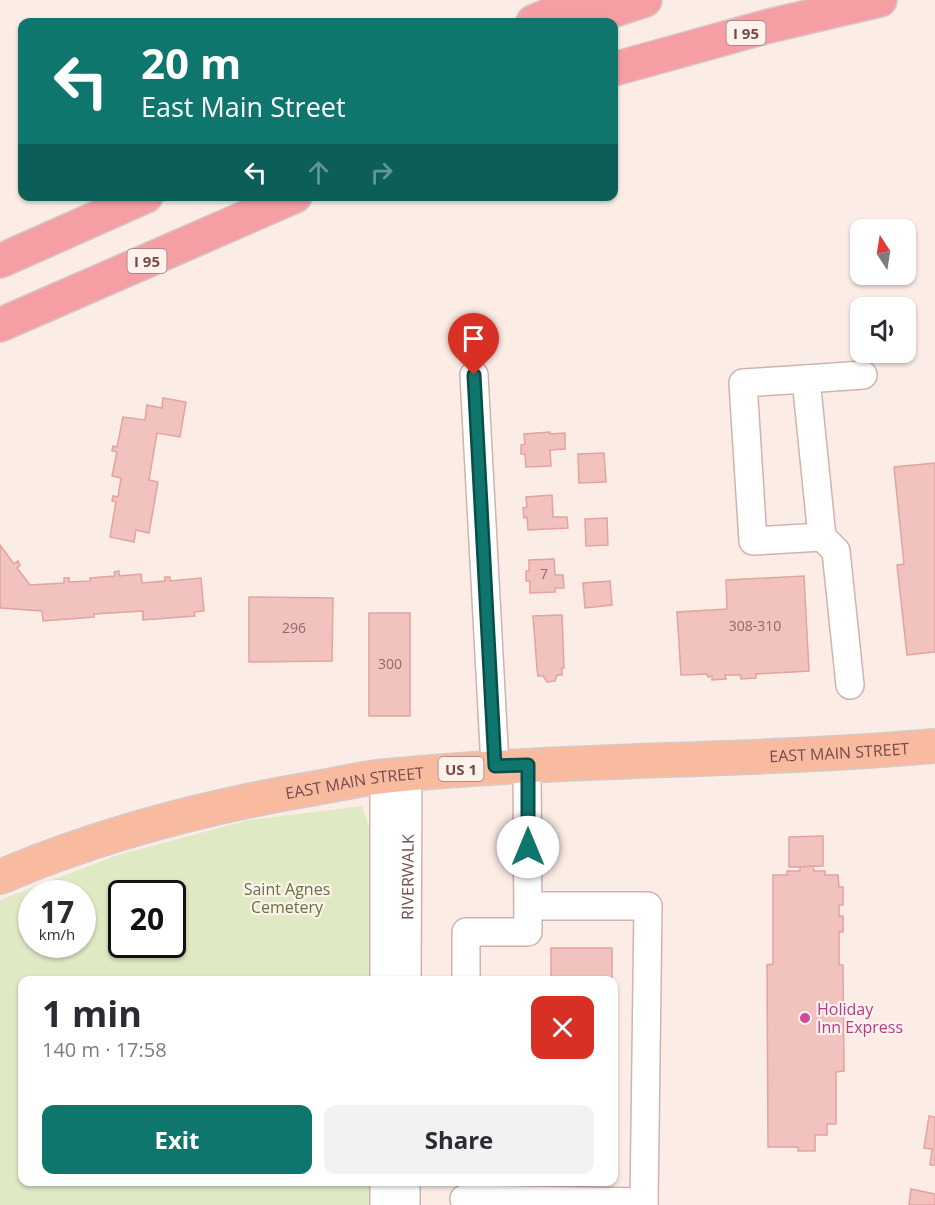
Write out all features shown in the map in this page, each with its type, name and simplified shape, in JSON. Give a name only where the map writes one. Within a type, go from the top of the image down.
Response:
[{"type":"highway","points":[[542,18],[585,0]]},
{"type":"highway","points":[[589,18],[645,0]]},
{"type":"highway","name":"I 95","points":[[618,68],[769,26],[880,0]]},
{"type":"highway","points":[[0,261],[135,201]]},
{"type":"highway","name":"I 95","points":[[0,326],[284,201]]},
{"type":"main road","name":"EAST MAIN STREET","points":[[0,877],[64,852],[140,828],[220,807],[284,793],[396,775],[495,766],[720,758],[935,746]]},
{"type":"street","points":[[474,375],[495,766]]},
{"type":"street","points":[[822,537],[753,541],[743,383],[863,375]]},
{"type":"street","points":[[806,379],[822,537],[836,550],[850,685]]},
{"type":"street","points":[[466,976],[466,932],[528,932],[528,765]]},
{"type":"street","name":"RIVERWALK","points":[[384,976],[396,775]]},
{"type":"street","name":"RIVERWALK","points":[[396,775],[407,976]]},
{"type":"street","points":[[464,1195],[644,1203],[648,906],[528,906]]},
{"type":"street","points":[[384,1186],[384,1205]]},
{"type":"street","points":[[406,1186],[406,1205]]},
{"type":"green space","name":"Saint Agnes Cemetery","points":[[362,806],[373,840],[373,976],[18,976],[18,1186],[372,1186],[372,1205],[0,1205],[0,900],[18,893],[18,958],[96,958],[96,880],[52,880],[118,855],[249,820]]},
{"type":"building","points":[[163,398],[186,402],[180,437],[157,433],[149,480],[158,482],[149,533],[136,530],[134,542],[110,537],[116,502],[112,501],[113,496],[118,497],[121,478],[112,476],[117,452],[112,451],[113,446],[117,447],[123,417],[145,420],[147,405],[162,408]]},
{"type":"building","points":[[550,432],[550,434],[565,433],[565,449],[550,450],[551,466],[526,467],[525,454],[521,454],[521,445],[525,444],[524,434]]},
{"type":"building","points":[[604,453],[606,482],[579,483],[578,454]]},
{"type":"building","points":[[935,463],[935,652],[907,655],[897,565],[904,564],[894,467]]},
{"type":"building","points":[[552,495],[553,517],[567,517],[568,528],[528,530],[527,517],[524,518],[523,508],[527,507],[526,497]]},
{"type":"building","points":[[607,518],[608,545],[586,546],[585,519]]},
{"type":"building","points":[[0,545],[14,564],[18,561],[20,565],[17,568],[30,585],[64,583],[64,578],[69,578],[69,582],[90,581],[90,578],[115,576],[114,572],[119,571],[119,576],[141,574],[142,583],[165,581],[165,577],[170,577],[170,581],[201,578],[204,611],[194,612],[195,616],[143,620],[143,611],[94,614],[94,617],[43,621],[42,611],[1,608]]},
{"type":"building","points":[[554,559],[555,575],[563,575],[564,588],[555,588],[555,592],[530,593],[530,581],[526,581],[529,560]]},
{"type":"building","points":[[804,576],[809,671],[756,674],[756,678],[741,679],[740,675],[725,675],[726,679],[712,680],[712,676],[708,677],[707,674],[681,675],[677,612],[727,609],[726,580]]},
{"type":"building","points":[[610,581],[612,605],[585,608],[583,583]]},
{"type":"building","points":[[249,597],[333,598],[332,661],[249,662]]},
{"type":"building","points":[[369,613],[410,613],[410,716],[369,716]]},
{"type":"building","points":[[562,615],[564,668],[562,668],[562,675],[557,675],[555,681],[547,682],[543,676],[538,676],[533,616]]},
{"type":"building","points":[[823,836],[823,866],[789,867],[789,837]]},
{"type":"building","name":"Holiday Inn Express","points":[[813,866],[814,871],[825,871],[825,875],[838,875],[839,887],[843,887],[843,905],[839,905],[839,916],[843,916],[843,932],[839,932],[839,965],[843,965],[844,1071],[836,1072],[836,1124],[827,1124],[827,1135],[815,1135],[815,1151],[798,1151],[798,1147],[768,1147],[767,965],[773,964],[773,875],[787,875],[787,871],[800,871],[800,867]]},
{"type":"building","points":[[551,948],[612,948],[612,976],[551,976]]},
{"type":"building","points":[[929,1116],[935,1117],[935,1165],[930,1165],[932,1149],[924,1148]]},
{"type":"building","points":[[911,1189],[935,1194],[935,1205],[909,1205]]},
{"type":"place","name":"Holiday Inn Express","points":[[805,1018]]},
{"type":"route","points":[[474,375],[495,766],[528,765],[528,847]]}]
